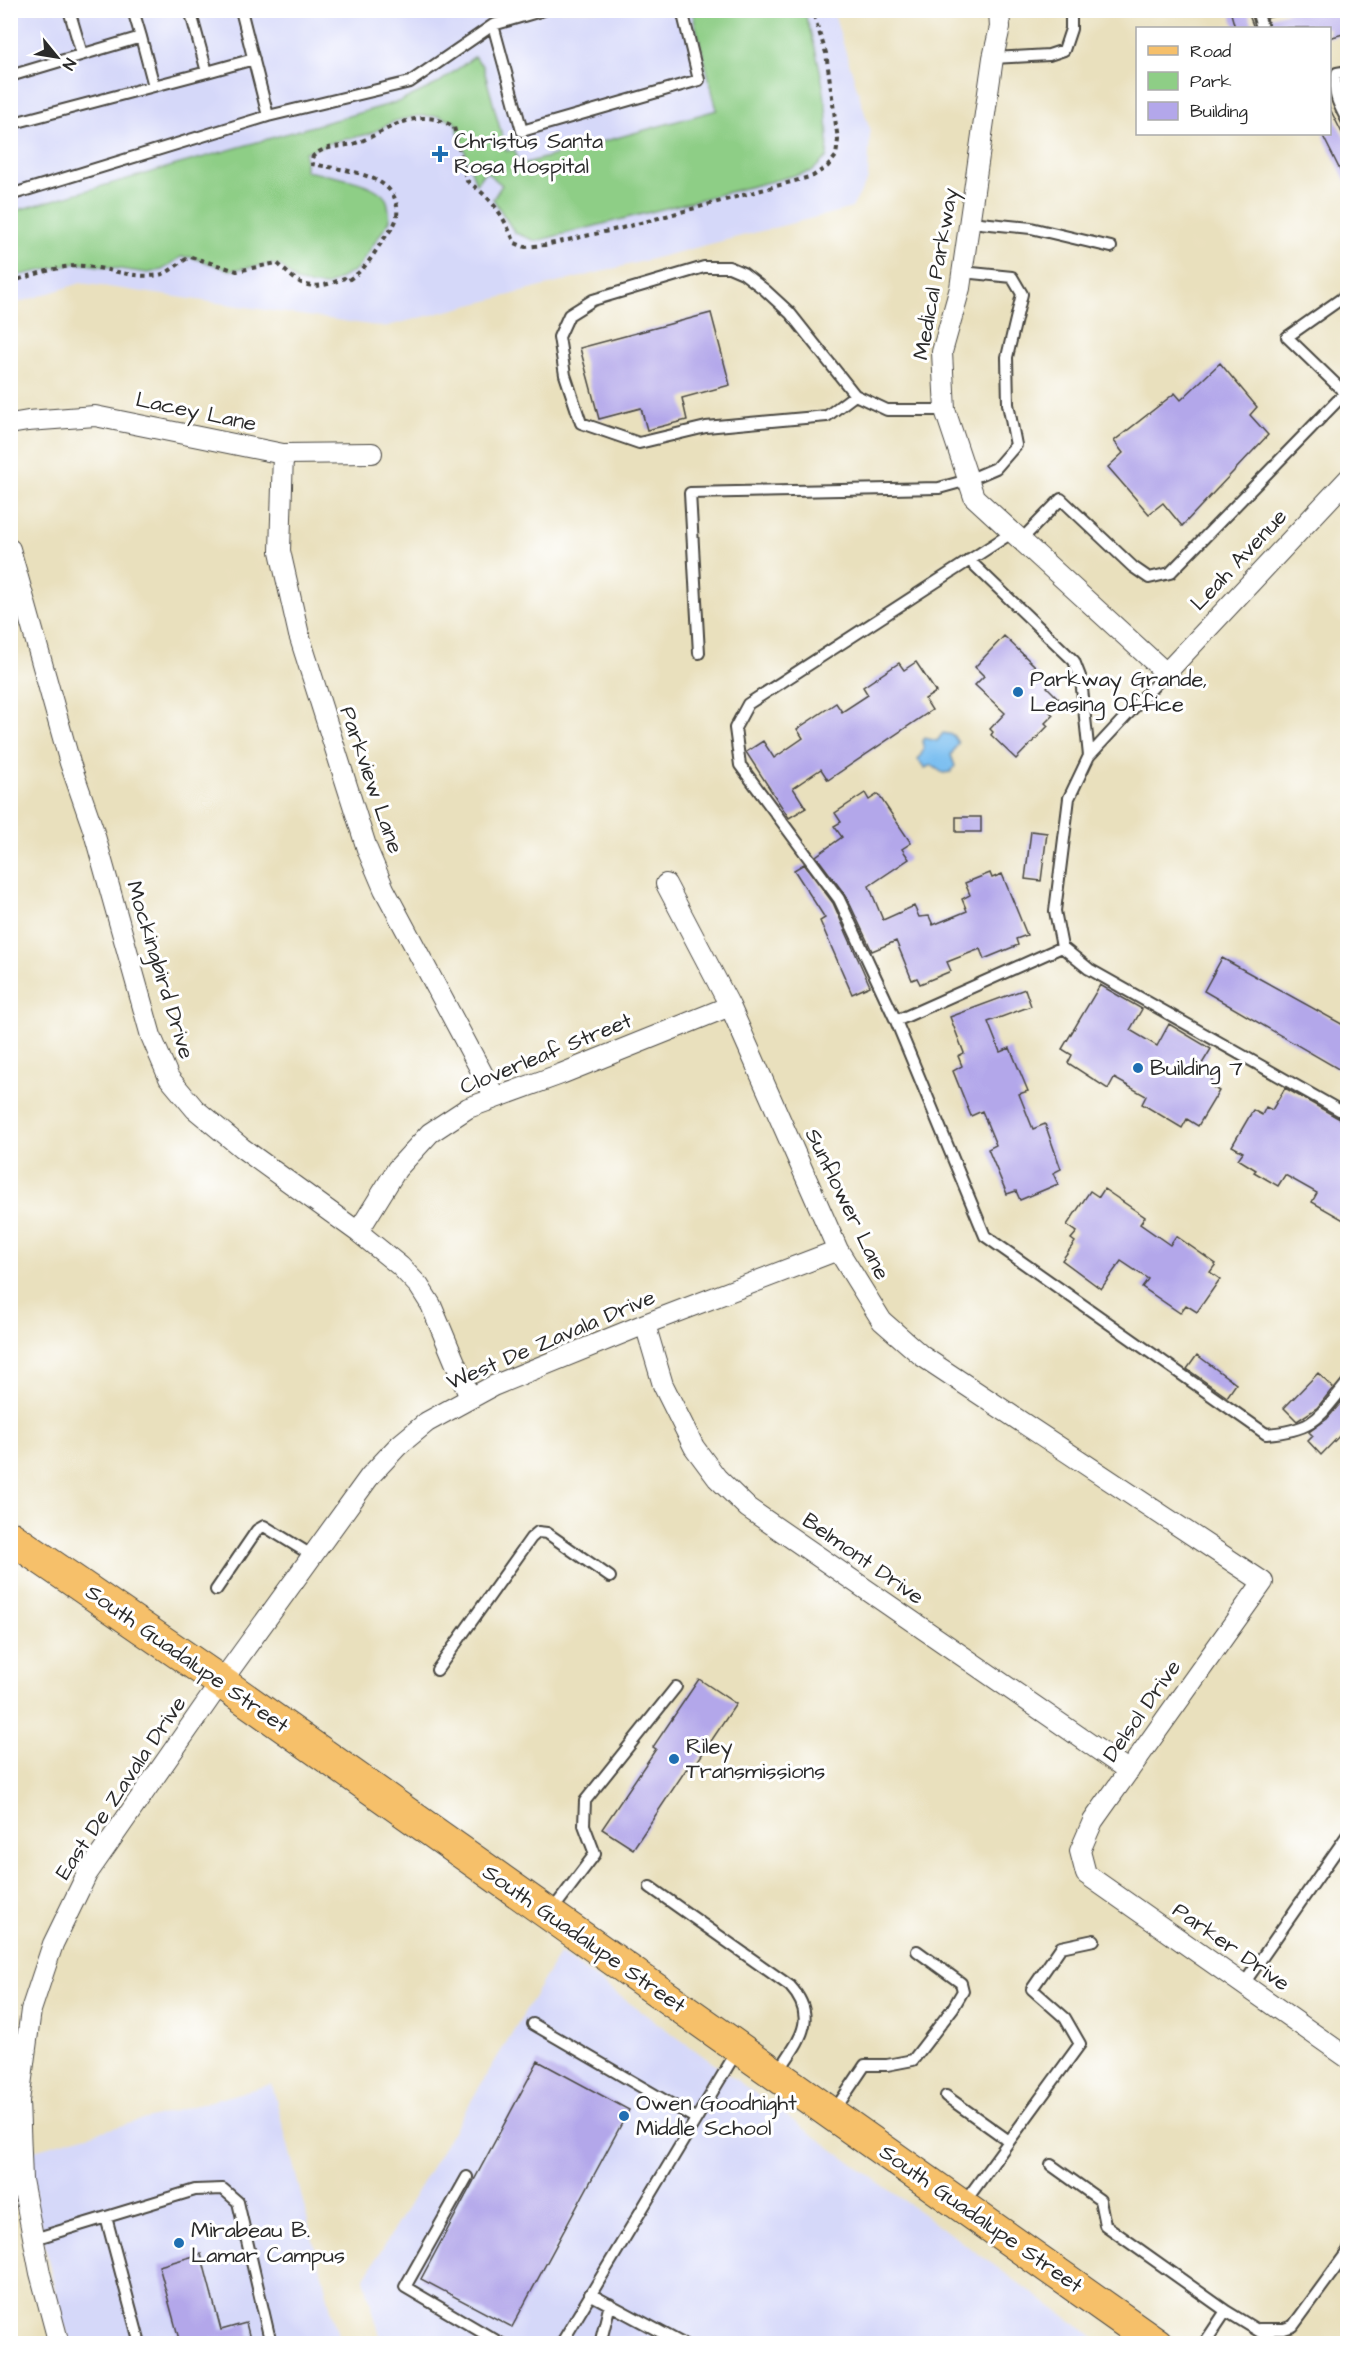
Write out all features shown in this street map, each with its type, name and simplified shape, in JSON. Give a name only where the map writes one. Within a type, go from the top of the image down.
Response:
[{"type":"main road","name":"South Guadalupe Street","points":[[10,1537],[221,1682],[1157,2343]]},
{"type":"street","name":"Medical Parkway","points":[[999,10],[1000,27],[993,58],[960,288],[942,352],[945,410],[974,497],[1166,673]]},
{"type":"street","name":"Lacey Lane","points":[[10,424],[95,416],[283,454],[372,453]]},
{"type":"street","name":"Parkview Lane","points":[[283,454],[280,551],[299,635],[367,849],[384,889],[495,1097]]},
{"type":"street","name":"Leah Avenue","points":[[1166,673],[1347,479]]},
{"type":"street","name":"Mockingbird Drive","points":[[10,549],[70,762],[93,829],[151,1036],[169,1078],[195,1109],[242,1148],[358,1232],[400,1266],[419,1286],[431,1305],[470,1398]]},
{"type":"street","name":"Sunflower Lane","points":[[666,884],[730,1006],[838,1250],[882,1321],[922,1356],[1263,1582]]},
{"type":"street","name":"Cloverleaf Street","points":[[358,1232],[397,1169],[430,1133],[468,1108],[561,1074],[730,1006]]},
{"type":"street","name":"West De Zavala Drive","points":[[221,1682],[370,1476],[398,1446],[427,1422],[493,1386],[645,1324],[838,1250]]},
{"type":"street","name":"Belmont Drive","points":[[645,1324],[663,1385],[694,1448],[717,1478],[748,1508],[1129,1771]]},
{"type":"street","name":"Delsol Drive","points":[[1086,1874],[1080,1851],[1093,1821],[1263,1582]]},
{"type":"street","name":"East De Zavala Drive","points":[[59,2343],[40,2272],[22,2180],[19,2101],[31,2010],[53,1944],[87,1874],[221,1682]]},
{"type":"street","name":"Parker Drive","points":[[1086,1874],[1347,2058]]},
{"type":"lane","points":[[69,10],[82,54]]},
{"type":"lane","points":[[133,10],[153,86]]},
{"type":"lane","points":[[190,10],[207,72]]},
{"type":"lane","points":[[241,10],[268,116]]},
{"type":"lane","points":[[10,195],[268,116],[410,82],[493,25],[544,10]]},
{"type":"lane","points":[[493,25],[522,131],[699,80],[682,10]]},
{"type":"lane","points":[[993,58],[1049,55],[1064,50],[1071,29],[1071,10]]},
{"type":"lane","points":[[1257,10],[1262,27]]},
{"type":"lane","points":[[10,76],[141,37]]},
{"type":"lane","points":[[10,124],[254,59]]},
{"type":"lane","points":[[1347,71],[1337,73],[1332,83],[1335,97],[1347,122]]},
{"type":"lane","points":[[970,222],[1031,228],[1111,247]]},
{"type":"lane","points":[[855,395],[827,417],[705,427],[639,443],[580,423],[565,375],[559,337],[569,315],[593,300],[704,267],[729,267],[743,273],[790,314],[855,395],[887,410],[945,410]]},
{"type":"lane","points":[[699,653],[690,493],[939,488],[968,480],[996,468],[1016,445],[1008,404],[1007,357],[1022,294],[1012,277],[962,272]]},
{"type":"lane","points":[[1345,300],[1287,337],[1347,393],[1170,573],[1149,578],[1133,567],[1061,499],[1017,536],[969,560],[748,704],[735,728],[740,765],[839,898],[896,1021],[985,1236],[1266,1434],[1293,1432],[1314,1422],[1347,1382]]},
{"type":"lane","points":[[969,560],[1074,661],[1080,679],[1089,756]]},
{"type":"lane","points":[[1166,673],[1089,756],[1069,798],[1054,911],[1062,947],[1089,969],[1347,1114]]},
{"type":"lane","points":[[896,1021],[1062,947]]},
{"type":"lane","points":[[216,1590],[257,1530],[264,1526],[313,1556]]},
{"type":"lane","points":[[437,1670],[531,1538],[538,1532],[547,1533],[610,1577]]},
{"type":"lane","points":[[549,1915],[595,1854],[584,1825],[585,1801],[676,1687]]},
{"type":"lane","points":[[1243,1985],[1347,1834]]},
{"type":"lane","points":[[650,1887],[790,1986],[801,1999],[806,2016],[802,2035],[777,2074]]},
{"type":"lane","points":[[962,2205],[1080,2044],[1065,2018],[1032,1989],[1061,1947],[1094,1940]]},
{"type":"lane","points":[[832,2114],[865,2065],[886,2065],[913,2060],[953,2008],[963,1991],[961,1983],[917,1951]]},
{"type":"lane","points":[[533,2024],[695,2118]]},
{"type":"lane","points":[[561,2343],[739,2048]]},
{"type":"lane","points":[[946,2096],[1009,2141]]},
{"type":"lane","points":[[1052,2165],[1100,2200],[1105,2225],[1226,2311],[1280,2343]]},
{"type":"lane","points":[[467,2176],[405,2287],[502,2343]]},
{"type":"lane","points":[[34,2239],[195,2190],[223,2189],[238,2202],[271,2343]]},
{"type":"lane","points":[[106,2217],[140,2343]]},
{"type":"lane","points":[[1259,2329],[1284,2329],[1293,2326],[1347,2250]]},
{"type":"lane","points":[[590,2294],[683,2343]]},
{"type":"lane","points":[[600,2343],[610,2304]]},
{"type":"lane","points":[[1204,2343],[1226,2311]]},
{"type":"path","points":[[10,282],[82,265],[156,276],[191,257],[237,271],[277,263],[296,281],[308,285],[327,286],[344,278],[347,281],[363,271],[393,226],[397,217],[395,203],[391,190],[382,183],[355,172],[312,164],[311,160],[315,154],[325,149],[351,145],[395,126],[422,118],[443,121],[454,127],[467,181],[486,194],[502,214],[515,243],[525,247],[545,245],[622,228],[813,176],[828,166],[836,156],[838,140],[825,53],[812,10]]},
{"type":"shaded area","name":"Christus Santa Rosa Hospital","points":[[11,11],[833,11],[870,130],[868,179],[852,208],[384,327],[81,283],[11,305]]},
{"type":"shaded area","name":"Owen Goodnight Middle School","points":[[560,1953],[1102,2343],[382,2343],[364,2279]]},
{"type":"shaded area","name":"Mirabeau B. Lamar Campus","points":[[272,2084],[340,2343],[70,2343],[53,2282],[36,2204],[33,2175],[34,2150]]},
{"type":"green space","points":[[692,11],[804,11],[823,83],[828,139],[827,157],[812,171],[536,241],[515,233],[493,199],[502,185],[485,171],[476,184],[455,122],[439,116],[417,116],[395,121],[369,134],[336,141],[305,152],[305,171],[338,177],[374,188],[382,194],[388,206],[390,220],[357,269],[327,286],[296,281],[281,266],[271,264],[230,270],[191,257],[181,257],[162,270],[148,273],[78,263],[16,276],[11,261],[11,212],[401,101],[437,84],[474,57],[483,66],[506,151],[515,150],[519,165],[717,110]]},
{"type":"water","points":[[943,733],[953,735],[958,743],[951,755],[955,766],[951,772],[943,773],[931,765],[925,768],[918,760],[924,749],[922,742],[925,738],[937,741]]},
{"type":"building","points":[[1230,10],[1247,10],[1254,27],[1235,27]]},
{"type":"building","points":[[1296,10],[1347,10],[1347,33],[1331,37],[1331,27],[1269,27],[1267,18]]},
{"type":"building","points":[[1331,111],[1347,143],[1347,184],[1322,135],[1331,135]]},
{"type":"building","points":[[711,313],[730,385],[682,398],[687,420],[647,430],[641,408],[599,419],[580,348]]},
{"type":"building","points":[[1220,363],[1257,407],[1250,415],[1268,435],[1182,526],[1163,503],[1149,514],[1108,467],[1123,453],[1114,441],[1175,393],[1181,400]]},
{"type":"building","name":"Parkway Grande, Leasing Office","points":[[1004,636],[1035,666],[1032,668],[1049,684],[1047,687],[1060,700],[1050,712],[1053,715],[1045,723],[1048,726],[1016,759],[991,735],[993,732],[990,729],[1005,713],[975,685],[984,676],[975,667]]},
{"type":"building","points":[[916,662],[936,692],[925,699],[932,710],[828,780],[821,769],[793,788],[806,808],[789,818],[746,752],[763,741],[774,758],[803,738],[797,729],[836,703],[842,712],[868,695],[863,687],[899,663],[904,670]]},
{"type":"building","points":[[865,793],[869,800],[878,794],[911,843],[902,849],[909,859],[869,886],[883,920],[914,906],[919,917],[929,916],[933,925],[967,911],[962,899],[970,895],[965,883],[990,873],[992,878],[1002,874],[1027,935],[1016,939],[1018,945],[984,959],[980,949],[947,962],[951,971],[920,984],[917,978],[912,980],[896,941],[872,951],[846,896],[816,856],[842,837],[834,826],[841,822],[835,813]]},
{"type":"building","points":[[956,817],[981,817],[981,832],[956,832]]},
{"type":"building","points":[[1031,831],[1047,833],[1041,881],[1025,879]]},
{"type":"building","points":[[804,864],[833,903],[870,986],[852,994],[820,921],[825,918],[794,870]]},
{"type":"building","points":[[1222,958],[1347,1027],[1347,1074],[1204,991]]},
{"type":"building","name":"Building 7","points":[[1100,985],[1142,1009],[1130,1030],[1157,1046],[1169,1024],[1211,1049],[1200,1067],[1214,1076],[1209,1085],[1219,1091],[1198,1126],[1187,1119],[1182,1128],[1142,1104],[1146,1096],[1114,1078],[1108,1089],[1068,1063],[1072,1055],[1062,1049]]},
{"type":"building","points":[[1025,989],[1031,1006],[988,1022],[1000,1052],[1010,1048],[1028,1091],[1019,1094],[1033,1129],[1045,1124],[1061,1169],[1053,1173],[1058,1184],[1020,1200],[1016,1191],[1007,1194],[988,1149],[996,1145],[982,1111],[971,1116],[953,1071],[962,1066],[958,1056],[964,1053],[950,1017]]},
{"type":"building","points":[[1285,1088],[1347,1123],[1347,1222],[1312,1202],[1317,1193],[1285,1175],[1278,1186],[1254,1172],[1256,1170],[1238,1159],[1243,1152],[1232,1146],[1253,1110],[1262,1115],[1266,1107],[1272,1110]]},
{"type":"building","points":[[1104,1189],[1145,1217],[1140,1224],[1170,1245],[1176,1236],[1216,1264],[1210,1272],[1220,1279],[1197,1312],[1186,1305],[1180,1313],[1142,1287],[1148,1279],[1121,1261],[1101,1289],[1062,1260],[1075,1242],[1071,1239],[1077,1232],[1067,1225],[1090,1191],[1099,1197]]},
{"type":"building","points":[[1197,1355],[1236,1384],[1227,1397],[1187,1369]]},
{"type":"building","points":[[1318,1373],[1333,1388],[1317,1408],[1297,1421],[1284,1408]]},
{"type":"building","points":[[1344,1399],[1347,1402],[1347,1428],[1321,1455],[1308,1441],[1313,1436],[1309,1432],[1327,1419]]},
{"type":"building","name":"Riley Transmissions","points":[[699,1679],[736,1704],[691,1771],[687,1768],[633,1849],[602,1829],[656,1749],[653,1747]]},
{"type":"building","points":[[538,2061],[629,2110],[512,2327],[421,2279]]},
{"type":"building","points":[[201,2254],[221,2330],[246,2323],[251,2343],[180,2343],[159,2266]]},
{"type":"place","name":"Christus Santa Rosa Hospital","points":[[440,154]]},
{"type":"place","name":"Parkway Grande, Leasing Office","points":[[1018,692]]},
{"type":"place","name":"Building 7","points":[[1138,1068]]},
{"type":"place","name":"Riley Transmissions","points":[[674,1759]]},
{"type":"place","name":"Owen Goodnight Middle School","points":[[624,2116]]},
{"type":"place","name":"Mirabeau B. Lamar Campus","points":[[179,2243]]}]
